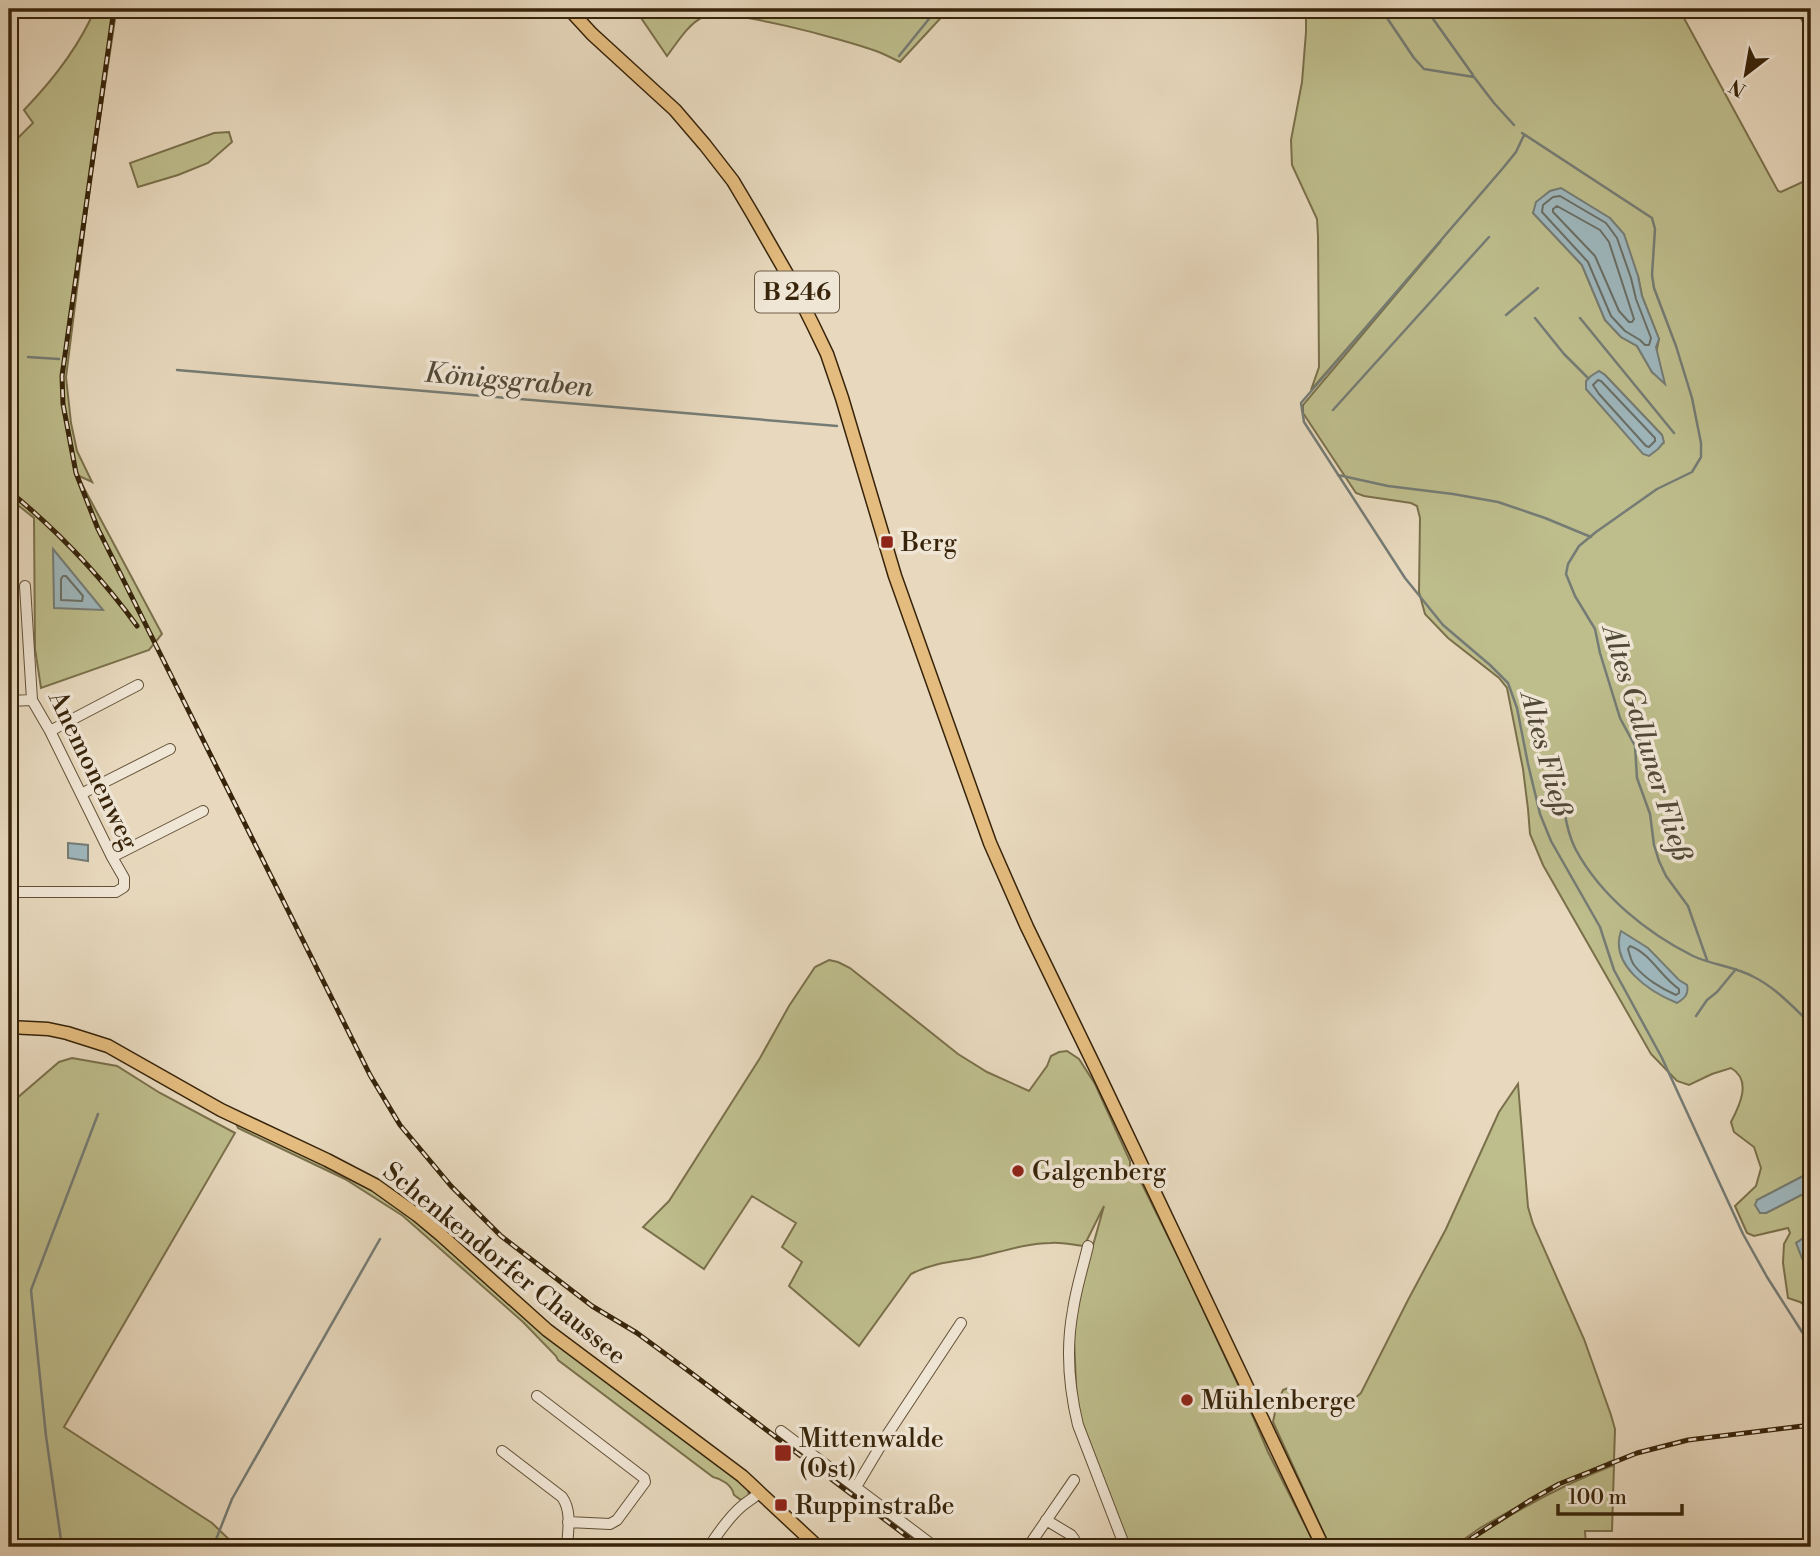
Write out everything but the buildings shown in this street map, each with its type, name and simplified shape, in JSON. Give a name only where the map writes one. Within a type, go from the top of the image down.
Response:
[{"type":"main road","name":"B 246","points":[[569,9],[675,110],[733,181],[791,281],[827,354],[881,534],[990,843],[1027,927],[1323,1547]]},
{"type":"main road","name":"Schenkendorfer Chaussee","points":[[9,1027],[67,1032],[108,1046],[229,1115],[376,1185],[441,1235],[547,1330],[720,1459],[760,1492],[818,1547]]},
{"type":"street","name":"Anemonenweg","points":[[9,892],[116,892],[124,887],[124,878],[32,700],[25,586]]},
{"type":"street","points":[[50,731],[138,685]]},
{"type":"street","points":[[9,701],[32,700]]},
{"type":"street","points":[[81,794],[170,749]]},
{"type":"street","points":[[112,857],[203,811]]},
{"type":"street","points":[[1088,1246],[1069,1338],[1073,1406],[1125,1547]]},
{"type":"street","points":[[856,1488],[887,1435],[961,1323]]},
{"type":"street","points":[[537,1396],[644,1478],[645,1482],[617,1520],[610,1524],[568,1522]]},
{"type":"street","points":[[781,1431],[933,1547]]},
{"type":"street","points":[[502,1451],[562,1497],[569,1511],[567,1547]]},
{"type":"street","points":[[1028,1547],[1073,1480]]},
{"type":"street","points":[[709,1547],[730,1518],[760,1492]]},
{"type":"street","points":[[1046,1520],[1071,1535],[1076,1547]]},
{"type":"shaded area","points":[[95,9],[148,9],[118,14],[115,19],[91,178],[66,377],[77,451],[92,482],[77,475],[162,634],[149,650],[41,688],[35,649],[34,518],[9,498],[9,147],[33,123],[24,110],[64,62]]},
{"type":"shaded area","points":[[635,9],[949,9],[900,62],[876,51],[815,33],[760,20],[715,15],[703,17],[692,24],[667,56]]},
{"type":"shaded area","points":[[1306,9],[1679,9],[1778,191],[1811,178],[1811,921],[1803,925],[1811,950],[1811,1172],[1757,1200],[1766,1213],[1811,1190],[1811,1235],[1802,1239],[1811,1276],[1811,1310],[1788,1298],[1783,1263],[1784,1244],[1790,1233],[1788,1228],[1754,1236],[1747,1233],[1735,1206],[1756,1186],[1761,1168],[1754,1147],[1734,1132],[1731,1122],[1742,1093],[1741,1079],[1731,1068],[1689,1085],[1677,1081],[1651,1054],[1543,865],[1530,834],[1523,769],[1507,688],[1499,678],[1448,638],[1425,614],[1419,592],[1420,518],[1417,506],[1356,493],[1303,413],[1303,405],[1441,241],[1311,390],[1319,367],[1317,219],[1292,165],[1291,140],[1302,82]],"holes":[[[1561,189],[1585,203],[1638,276],[1642,296],[1659,339],[1652,372],[1637,346],[1621,337],[1605,320],[1582,265],[1533,213],[1550,191]],[[1599,371],[1662,435],[1663,442]]]},
{"type":"shaded area","points":[[1796,9],[1806,9],[1811,18],[1811,37]]},
{"type":"shaded area","points":[[229,132],[232,142],[208,163],[138,187],[130,163],[214,133]]},
{"type":"shaded area","points":[[829,960],[850,968],[958,1054],[987,1072],[1029,1091],[1051,1056],[1067,1051],[1079,1059],[1095,1084],[1130,1161],[1130,1169],[1138,1176],[1186,1273],[1268,1452],[1316,1547],[1127,1547],[1080,1422],[1077,1406],[1075,1310],[1104,1206],[1084,1246],[1055,1243],[1030,1245],[940,1264],[911,1274],[859,1346],[789,1286],[802,1262],[782,1247],[796,1223],[752,1196],[704,1269],[643,1227],[669,1201],[815,967]]},
{"type":"shaded area","points":[[72,1058],[117,1066],[160,1093],[235,1133],[64,1427],[212,1523],[237,1547],[9,1547],[9,1105],[59,1062]]},
{"type":"shaded area","points":[[1518,1084],[1528,1207],[1584,1339],[1611,1415],[1615,1429],[1614,1460],[1545,1491],[1480,1528],[1453,1547],[1330,1547],[1273,1422],[1277,1403],[1283,1390],[1288,1388],[1300,1399],[1325,1411],[1345,1407],[1361,1393],[1446,1229],[1499,1112]]},
{"type":"shaded area","points":[[236,1123],[356,1180],[389,1200],[739,1480],[748,1489],[749,1496],[741,1500],[726,1483],[713,1477],[558,1360],[523,1322],[403,1216],[345,1179],[238,1128]]},
{"type":"shaded area","points":[[1614,1465],[1612,1531],[1585,1531],[1586,1547],[1462,1547],[1535,1501]]},
{"type":"water","points":[[1561,188],[1610,218],[1624,234],[1642,296],[1659,339],[1656,347],[1665,384],[1652,372],[1637,346],[1621,337],[1605,320],[1582,265],[1533,213],[1536,202],[1550,191]]},
{"type":"water","points":[[1599,371],[1662,435],[1664,442],[1649,456],[1643,454],[1586,389],[1586,381]]},
{"type":"water","points":[[53,549],[103,610],[54,608]]},
{"type":"water","points":[[68,843],[88,845],[88,861],[68,858]]},
{"type":"water","points":[[1621,931],[1648,948],[1687,985],[1687,993],[1682,999],[1677,1003],[1666,998],[1634,976],[1621,955]]},
{"type":"water","points":[[1811,1172],[1811,1190],[1766,1213],[1760,1213],[1755,1205],[1757,1200]]},
{"type":"water","points":[[1811,1235],[1811,1276],[1809,1276],[1796,1243]]},
{"type":"waterway","points":[[899,56],[937,9]]},
{"type":"waterway","name":"Altes Galluner Fließ","points":[[1381,9],[1424,69],[1474,77],[1514,125]]},
{"type":"waterway","name":"Altes Galluner Fließ","points":[[1426,9],[1473,75]]},
{"type":"waterway","name":"Altes Galluner Fließ","points":[[1522,133],[1652,218],[1655,229],[1652,275],[1654,288],[1692,398],[1701,443],[1701,457],[1692,472],[1657,489],[1579,546],[1568,564],[1566,574],[1575,596],[1595,629],[1620,718],[1635,746],[1637,778],[1650,814],[1659,861],[1666,876],[1688,906],[1707,960]]},
{"type":"waterway","name":"Altes Fließ","points":[[1524,135],[1516,152],[1503,168],[1301,403],[1304,422],[1405,578],[1443,625],[1508,683],[1517,708],[1540,814],[1551,841],[1600,927],[1614,970],[1662,1058],[1743,1234],[1811,1346]]},
{"type":"waterway","points":[[1333,410],[1489,237]]},
{"type":"waterway","points":[[1506,315],[1538,288]]},
{"type":"waterway","points":[[1535,318],[1588,378]]},
{"type":"waterway","points":[[1580,318],[1674,433]]},
{"type":"waterway","name":"Königsgraben","points":[[9,352],[14,355]]},
{"type":"waterway","name":"Königsgraben","points":[[28,357],[59,359]]},
{"type":"waterway","name":"Königsgraben","points":[[177,370],[837,426]]},
{"type":"waterway","points":[[1338,475],[1388,486],[1498,502],[1591,537]]},
{"type":"waterway","points":[[1561,788],[1568,827],[1576,850],[1586,867],[1612,898],[1642,924],[1676,947],[1708,962],[1739,970],[1762,981],[1811,1024]]},
{"type":"waterway","points":[[1696,1016],[1736,969]]},
{"type":"waterway","points":[[62,1547],[46,1436],[31,1290],[98,1114]]},
{"type":"waterway","points":[[213,1547],[232,1499],[380,1239]]},
{"type":"railway","points":[[114,9],[62,376],[63,404],[76,473],[98,529],[370,1075],[400,1125],[451,1186],[501,1236],[592,1306],[637,1333],[690,1372],[921,1547]]},
{"type":"railway","points":[[9,491],[78,554],[137,626]]},
{"type":"railway","points":[[1458,1547],[1559,1484],[1637,1453],[1688,1440],[1811,1425]]},
{"type":"place","name":"Berg","points":[[887,542]]},
{"type":"place","name":"Galgenberg","points":[[1018,1171]]},
{"type":"place","name":"Mühlenberge","points":[[1187,1400]]},
{"type":"place","name":"Mittenwalde (Ost)","points":[[783,1453]]},
{"type":"place","name":"Ruppinstraße","points":[[781,1505]]}]
